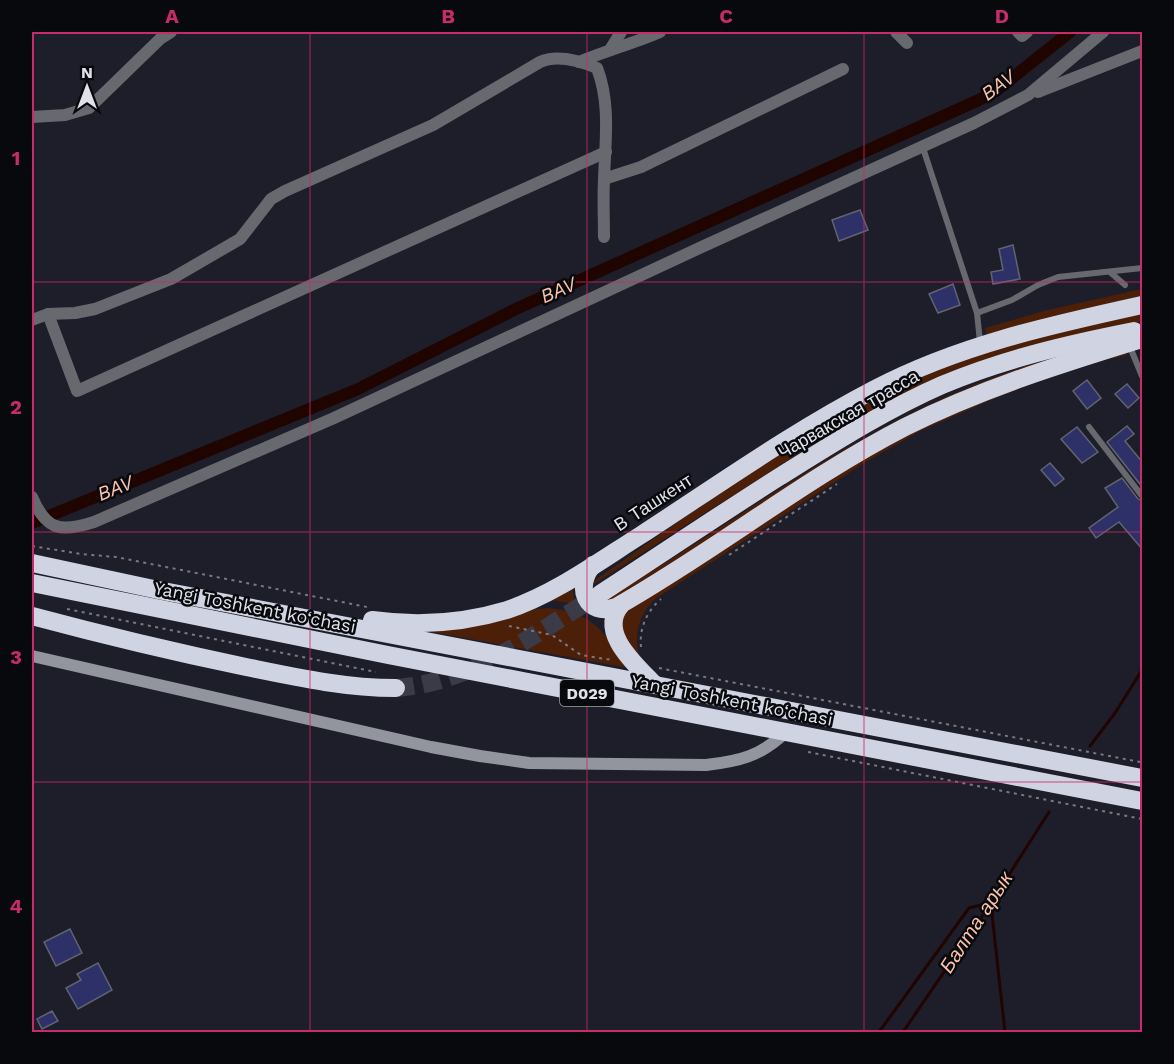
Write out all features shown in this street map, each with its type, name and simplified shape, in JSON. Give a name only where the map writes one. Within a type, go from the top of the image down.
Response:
[{"type":"highway","name":"В Ташкент","points":[[163,591],[397,622],[461,620],[499,612],[539,596],[593,565],[804,430],[902,376],[981,345],[1035,329],[1143,305]]},
{"type":"highway","name":"Чарвакская трасса","points":[[600,594],[815,454],[878,417],[925,393],[1023,356],[1132,338],[1143,329]]},
{"type":"highway","points":[[593,565],[584,581],[583,590],[586,598],[593,605],[602,609],[611,609],[621,605],[836,466],[905,427],[1005,383],[1132,338]]},
{"type":"highway","name":"Yangi Toshkent ko‘chasi","points":[[32,563],[163,591],[657,676],[1143,778]]},
{"type":"highway","name":"Yangi Toshkent ko‘chasi","points":[[32,583],[1143,801]]},
{"type":"highway","points":[[621,605],[614,616],[613,632],[657,676]]},
{"type":"highway","points":[[32,616],[140,644],[294,676],[341,685],[396,688]]},
{"type":"street","points":[[32,117],[65,115],[89,108],[160,39],[171,32]]},
{"type":"street","points":[[597,68],[612,49],[621,32]]},
{"type":"street","points":[[579,62],[660,32]]},
{"type":"street","points":[[896,32],[907,43]]},
{"type":"street","points":[[1018,32],[1022,36],[1027,32]]},
{"type":"street","points":[[1028,95],[1103,32]]},
{"type":"street","points":[[32,497],[37,510],[44,519],[55,526],[72,529],[94,522],[323,423],[706,245],[923,148],[1028,95],[1143,51]]},
{"type":"street","points":[[32,320],[48,314],[75,313],[95,309],[171,279],[240,239],[271,199],[433,125],[546,59],[561,58],[597,68]]},
{"type":"street","points":[[597,68],[605,94],[604,237]]},
{"type":"street","points":[[604,179],[641,167],[843,69]]},
{"type":"street","points":[[48,314],[77,391],[606,152]]},
{"type":"street","points":[[32,656],[431,747],[529,763],[706,765],[725,763],[759,753],[786,732]]},
{"type":"lane","points":[[923,148],[977,313],[981,345]]},
{"type":"lane","points":[[977,313],[1012,300],[1058,277],[1143,268]]},
{"type":"lane","points":[[1111,273],[1125,285]]},
{"type":"lane","points":[[1132,338],[1143,376]]},
{"type":"lane","points":[[1089,427],[1143,496]]},
{"type":"path","points":[[721,560],[840,482]]},
{"type":"path","points":[[32,546],[116,557],[370,607]]},
{"type":"path","points":[[499,612],[507,625],[552,635],[581,655],[638,658],[644,621],[650,610],[664,596]]},
{"type":"path","points":[[63,608],[381,672]]},
{"type":"path","points":[[657,676],[1143,762]]},
{"type":"path","points":[[807,752],[1143,819]]},
{"type":"shaded area","points":[[1142,289],[1142,298],[987,335],[985,328],[1044,311]]},
{"type":"shaded area","points":[[1142,313],[1142,321],[1063,338],[902,396],[810,446],[594,584],[594,581],[717,494],[803,438],[892,389],[937,369],[987,352],[1038,337]]},
{"type":"shaded area","points":[[1127,353],[1127,355],[1100,361]]},
{"type":"shaded area","points":[[1039,362],[842,454],[607,604],[604,601],[799,477],[876,432],[955,393]]},
{"type":"shaded area","points":[[1089,365],[993,399],[920,431],[864,463],[655,599],[644,612],[638,627],[637,643],[640,659],[621,634],[621,613],[842,471],[943,417],[994,396]]},
{"type":"shaded area","points":[[573,585],[576,604],[552,600]]},
{"type":"shaded area","points":[[548,608],[576,614],[597,627],[629,668],[426,631],[526,610]]},
{"type":"building","points":[[860,210],[868,230],[839,241],[832,220]]},
{"type":"building","points":[[1013,245],[1020,279],[993,284],[991,272],[1003,270],[999,249]]},
{"type":"building","points":[[953,284],[960,305],[938,313],[929,294]]},
{"type":"building","points":[[1087,380],[1101,398],[1087,409],[1073,391]]},
{"type":"building","points":[[1127,384],[1139,398],[1128,408],[1115,394]]},
{"type":"building","points":[[1127,426],[1134,434],[1125,441],[1143,463],[1143,488],[1107,442]]},
{"type":"building","points":[[1077,427],[1098,452],[1082,463],[1061,439]]},
{"type":"building","points":[[1050,463],[1064,479],[1055,486],[1041,470]]},
{"type":"building","points":[[1122,478],[1138,499],[1143,501],[1143,550],[1119,522],[1096,538],[1089,528],[1118,507],[1105,488]]},
{"type":"building","points":[[70,929],[82,953],[56,966],[44,942]]},
{"type":"building","points":[[98,963],[112,990],[78,1009],[66,988],[81,980],[77,974]]},
{"type":"building","points":[[52,1011],[58,1021],[42,1029],[37,1019]]},
{"type":"waterway","name":"BAV","points":[[32,523],[358,389],[518,308],[981,99],[997,90],[1070,32]]},
{"type":"waterway","name":"Балта арык","points":[[1090,746],[1115,713],[1142,670]]},
{"type":"waterway","name":"Балта арык","points":[[903,1032],[991,903],[1049,812]]},
{"type":"waterway","points":[[879,1032],[969,908],[989,903]]},
{"type":"waterway","points":[[991,905],[1005,1032]]},
{"type":"tunnel","points":[[396,688],[451,677],[477,666],[528,639],[600,594]]}]
